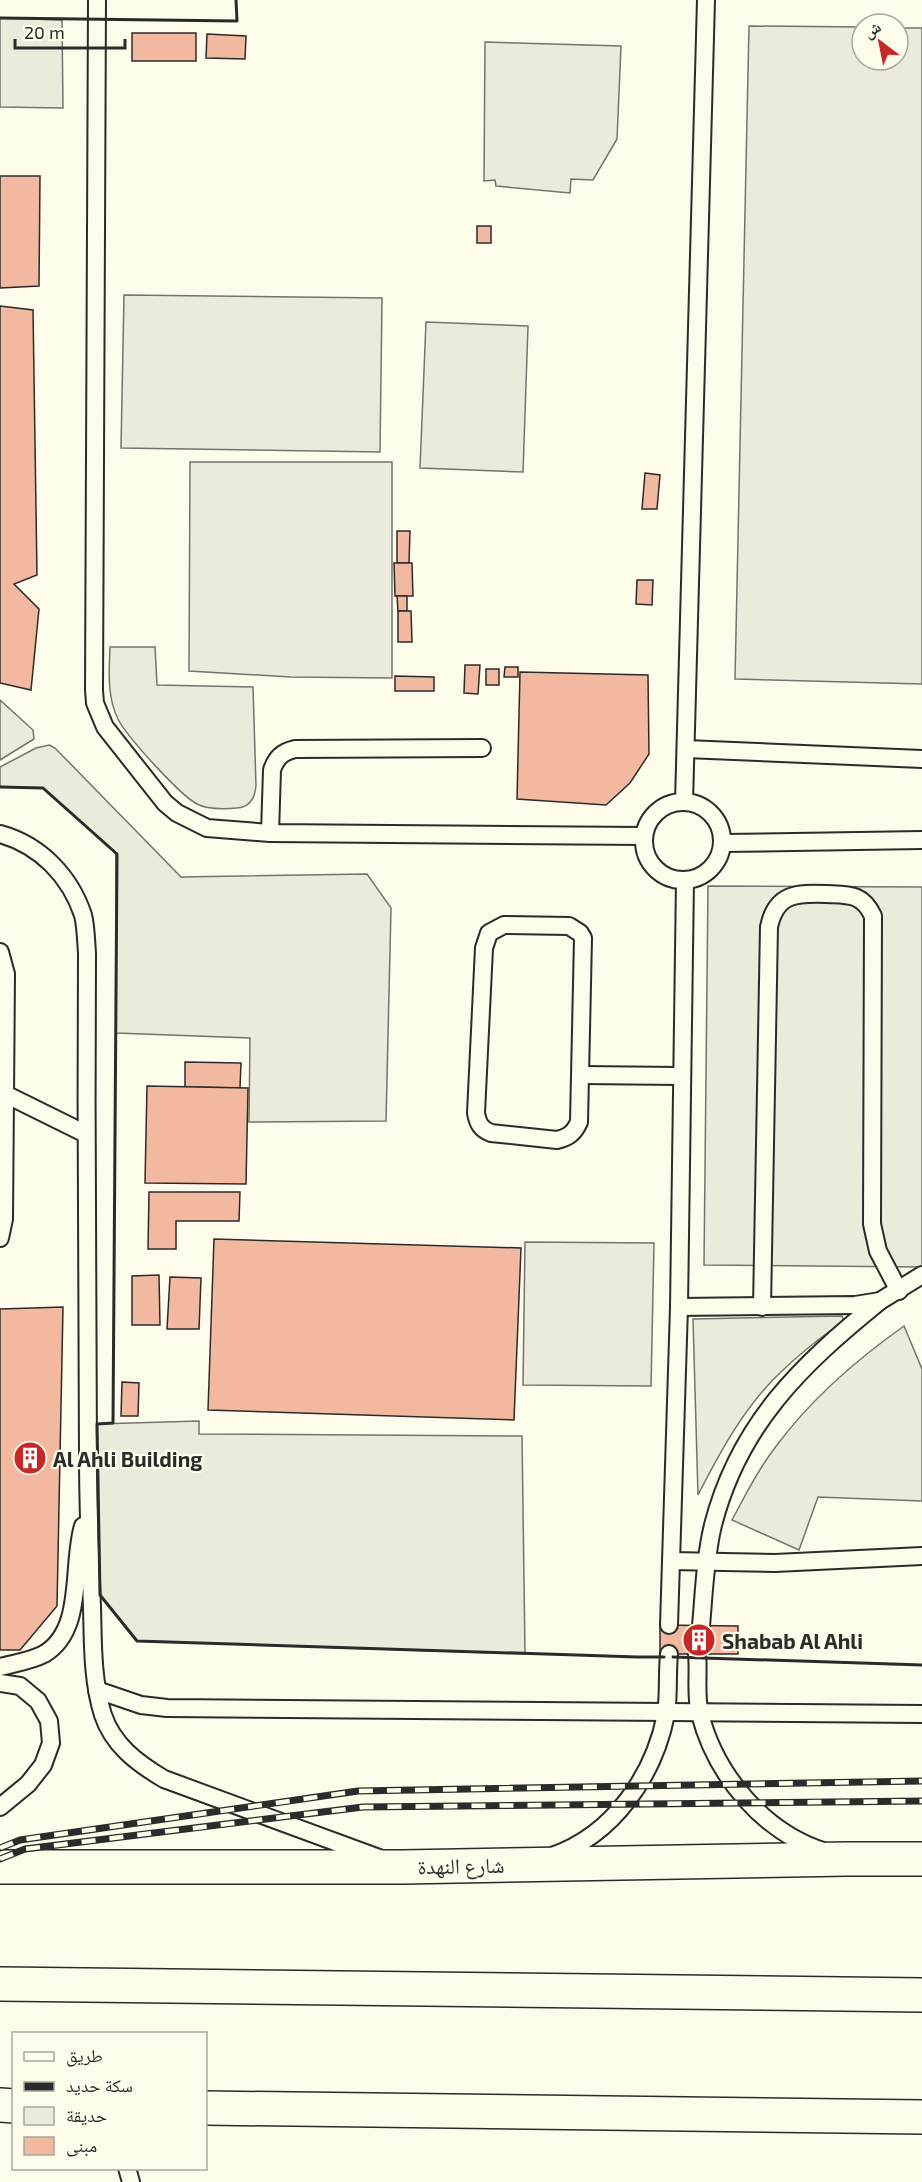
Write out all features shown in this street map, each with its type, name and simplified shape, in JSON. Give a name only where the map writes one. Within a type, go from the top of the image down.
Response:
[{"type":"main road","name":"شارع النهدة","points":[[0,1867],[403,1867],[531,1863],[922,1859]]},
{"type":"main road","points":[[0,1984],[922,1995]]},
{"type":"main road","points":[[207,2108],[922,2117]]},
{"type":"lane","points":[[97,0],[95,703],[112,738],[165,803],[177,813],[207,828],[270,833],[644,836]]},
{"type":"lane","points":[[684,802],[706,0]]},
{"type":"lane","points":[[270,833],[272,770],[275,762],[286,751],[295,749],[482,748]]},
{"type":"lane","points":[[686,749],[922,759]]},
{"type":"lane","points":[[684,802],[699,805],[712,814],[720,827],[723,843],[717,862],[704,875],[685,881],[668,878],[654,868],[645,853],[644,836],[649,822],[657,811],[670,804],[684,802]]},
{"type":"lane","points":[[0,834],[18,839],[48,858],[70,885],[84,917],[87,953],[88,1508],[94,1660],[97,1690],[103,1715],[112,1735],[126,1752],[143,1767],[164,1779],[403,1867]]},
{"type":"lane","points":[[723,843],[922,840]]},
{"type":"lane","points":[[669,1625],[679,1307],[680,1076],[685,881]]},
{"type":"lane","points":[[762,1307],[769,927],[771,917],[783,901],[792,895],[801,893],[857,897],[864,902],[873,916],[872,1224],[878,1251],[899,1291]]},
{"type":"lane","points":[[504,925],[569,926],[580,933],[584,945],[580,1075],[579,1122],[567,1138],[557,1140],[491,1133],[477,1122],[484,948],[485,940],[496,927],[504,925]]},
{"type":"lane","points":[[0,952],[6,974],[4,1219],[0,1238]]},
{"type":"lane","points":[[580,1075],[680,1076]]},
{"type":"lane","points":[[5,1094],[86,1134]]},
{"type":"lane","points":[[700,1626],[712,1528],[724,1487],[750,1436],[788,1384],[829,1343],[880,1301],[922,1275]]},
{"type":"lane","points":[[679,1307],[855,1305],[880,1301]]},
{"type":"lane","points":[[0,1667],[46,1653],[67,1628],[72,1616],[80,1534],[88,1508]]},
{"type":"lane","points":[[670,1561],[775,1563],[922,1556]]},
{"type":"lane","points":[[531,1863],[560,1853],[587,1838],[611,1819],[631,1796],[648,1770],[656,1751],[666,1711],[669,1654]]},
{"type":"lane","points":[[697,1654],[699,1712],[709,1742],[723,1770],[764,1817],[789,1835],[817,1849],[847,1859]]},
{"type":"lane","points":[[0,1683],[20,1686],[38,1701],[49,1720],[51,1743],[43,1765],[28,1784],[0,1807]]},
{"type":"lane","points":[[97,1690],[141,1705],[166,1708],[922,1714]]},
{"type":"green space","points":[[0,18],[62,20],[63,108],[0,107]]},
{"type":"green space","points":[[749,26],[850,27],[850,72],[910,72],[910,28],[922,28],[922,684],[735,679]]},
{"type":"green space","points":[[485,42],[621,46],[617,139],[593,180],[571,179],[570,193],[496,186],[495,180],[484,181]]},
{"type":"green space","points":[[124,295],[382,298],[380,452],[121,448]]},
{"type":"green space","points":[[426,322],[528,326],[523,472],[420,468]]},
{"type":"green space","points":[[190,462],[392,462],[392,678],[291,677],[189,671]]},
{"type":"green space","points":[[110,647],[155,647],[157,685],[253,687],[256,786],[253,798],[248,804],[242,807],[222,809],[197,804],[167,778],[142,751],[123,727],[114,711],[110,684]]},
{"type":"green space","points":[[0,700],[33,730],[34,739],[0,760]]},
{"type":"green space","points":[[49,745],[55,748],[181,877],[367,874],[391,908],[386,1121],[249,1122],[250,1038],[116,1033],[116,854],[43,788],[0,787],[0,767],[36,748]]},
{"type":"green space","points":[[525,1242],[654,1243],[651,1386],[523,1385]]},
{"type":"green space","points":[[842,1316],[844,1321],[797,1357],[757,1398],[725,1445],[698,1495],[693,1319]]},
{"type":"green space","points":[[904,1326],[922,1369],[922,1501],[818,1497],[799,1550],[732,1520],[764,1463],[805,1411],[852,1366]]},
{"type":"green space","points":[[199,1421],[199,1434],[522,1436],[525,1654],[137,1641],[100,1595],[97,1424]]},
{"type":"shaded area","points":[[708,886],[922,887],[922,1267],[704,1265]]},
{"type":"building","points":[[132,33],[196,33],[196,61],[132,61]]},
{"type":"building","points":[[207,34],[246,36],[245,59],[206,58]]},
{"type":"building","points":[[0,176],[40,176],[39,286],[0,288]]},
{"type":"building","points":[[477,226],[491,226],[491,243],[477,243]]},
{"type":"building","points":[[0,306],[33,310],[37,575],[14,584],[39,609],[31,690],[0,683]]},
{"type":"building","points":[[645,473],[660,475],[657,509],[642,509]]},
{"type":"building","points":[[397,531],[410,531],[409,563],[397,563]]},
{"type":"building","points":[[394,563],[412,563],[413,596],[395,596]]},
{"type":"building","points":[[637,580],[653,580],[652,605],[636,604]]},
{"type":"building","points":[[397,596],[407,596],[407,611],[398,611]]},
{"type":"building","points":[[398,611],[411,611],[412,642],[398,642]]},
{"type":"building","points":[[465,665],[480,665],[478,694],[464,693]]},
{"type":"building","points":[[505,667],[518,667],[518,677],[504,677]]},
{"type":"building","points":[[486,669],[499,669],[499,685],[486,685]]},
{"type":"building","points":[[520,672],[648,675],[649,754],[630,783],[606,805],[517,799]]},
{"type":"building","points":[[395,676],[434,677],[434,691],[395,691]]},
{"type":"building","points":[[185,1062],[241,1063],[240,1088],[185,1087]]},
{"type":"building","points":[[147,1086],[248,1088],[246,1184],[145,1183]]},
{"type":"building","points":[[149,1192],[240,1192],[239,1221],[176,1221],[176,1249],[148,1249]]},
{"type":"building","points":[[214,1239],[521,1248],[514,1420],[208,1410]]},
{"type":"building","points":[[159,1275],[160,1325],[132,1325],[132,1276]]},
{"type":"building","points":[[170,1277],[201,1278],[199,1329],[167,1329]]},
{"type":"building","name":"Al Ahli Building","points":[[63,1307],[57,1606],[20,1650],[0,1650],[0,1309]]},
{"type":"building","points":[[122,1382],[139,1383],[138,1416],[121,1416]]},
{"type":"building","name":"Shabab Al Ahli","points":[[660,1625],[738,1626],[738,1654],[660,1654]]},
{"type":"railway","points":[[0,1848],[20,1840],[358,1791],[922,1781]]},
{"type":"railway","points":[[0,1859],[25,1849],[363,1807],[922,1801]]},
{"type":"wall","points":[[0,18],[237,21],[236,0]]},
{"type":"wall","points":[[0,787],[43,788],[117,854],[113,1423],[97,1424],[100,1595],[137,1641],[664,1657]]},
{"type":"wall","points":[[673,1657],[922,1665]]},
{"type":"place","name":"Al Ahli Building","points":[[30,1458]]},
{"type":"place","name":"Shabab Al Ahli","points":[[699,1640]]}]
